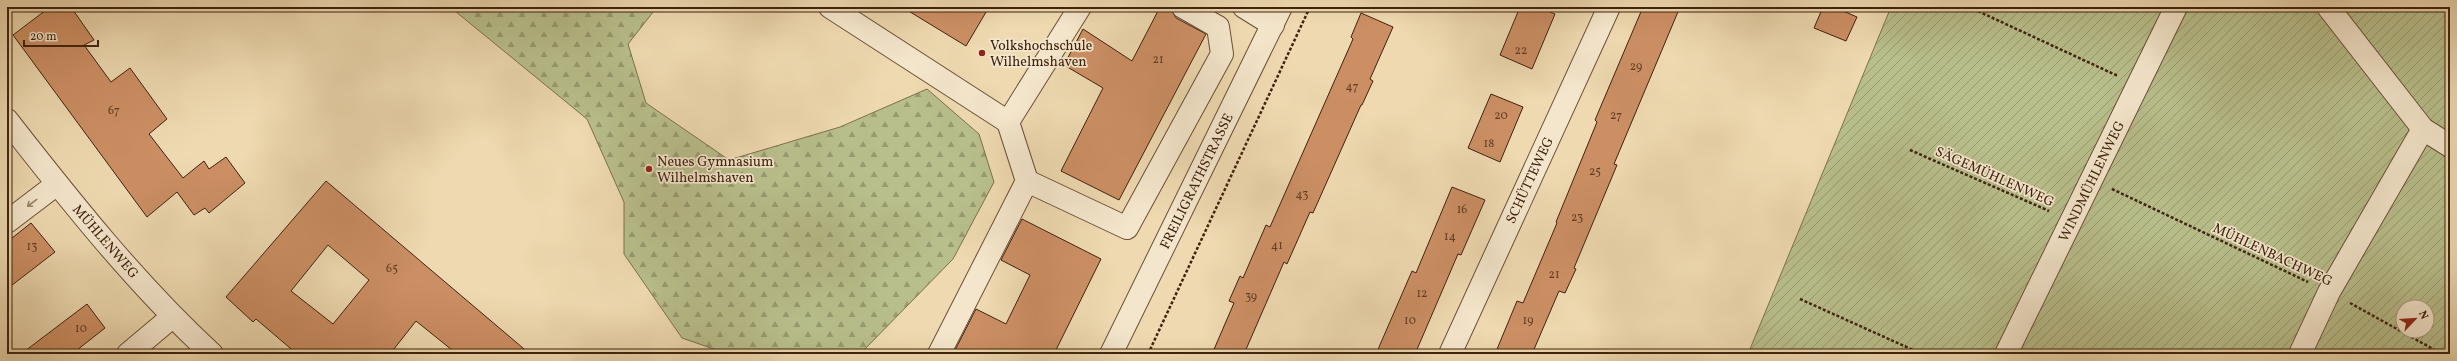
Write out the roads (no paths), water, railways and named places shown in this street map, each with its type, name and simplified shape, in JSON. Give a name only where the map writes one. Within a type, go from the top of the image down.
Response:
[{"type":"street","points":[[830,7],[1008,122],[1027,181],[939,354]]},
{"type":"street","points":[[1008,122],[1080,7]]},
{"type":"street","points":[[1027,181],[1127,228],[1222,54],[1218,27],[1183,7]]},
{"type":"street","points":[[1244,7],[1277,16]]},
{"type":"street","name":"SCHÜTTEWEG","points":[[1450,354],[1609,7]]},
{"type":"street","name":"WINDMÜHLENWEG","points":[[2006,354],[2176,7]]},
{"type":"street","points":[[2328,7],[2417,121],[2450,146]]},
{"type":"street","name":"FREILIGRATHSTRASSE","points":[[1111,354],[1277,16]]},
{"type":"street","name":"MÜHLENWEG","points":[[7,120],[57,184],[172,317],[212,354]]},
{"type":"street","points":[[2300,354],[2329,292],[2417,121]]},
{"type":"street","points":[[7,222],[57,184]]},
{"type":"street","points":[[128,354],[172,317]]},
{"type":"place","name":"Volkshochschule Wilhelmshaven","points":[[982,53]]},
{"type":"place","name":"Neues Gymnasium Wilhelmshaven","points":[[649,169]]}]
